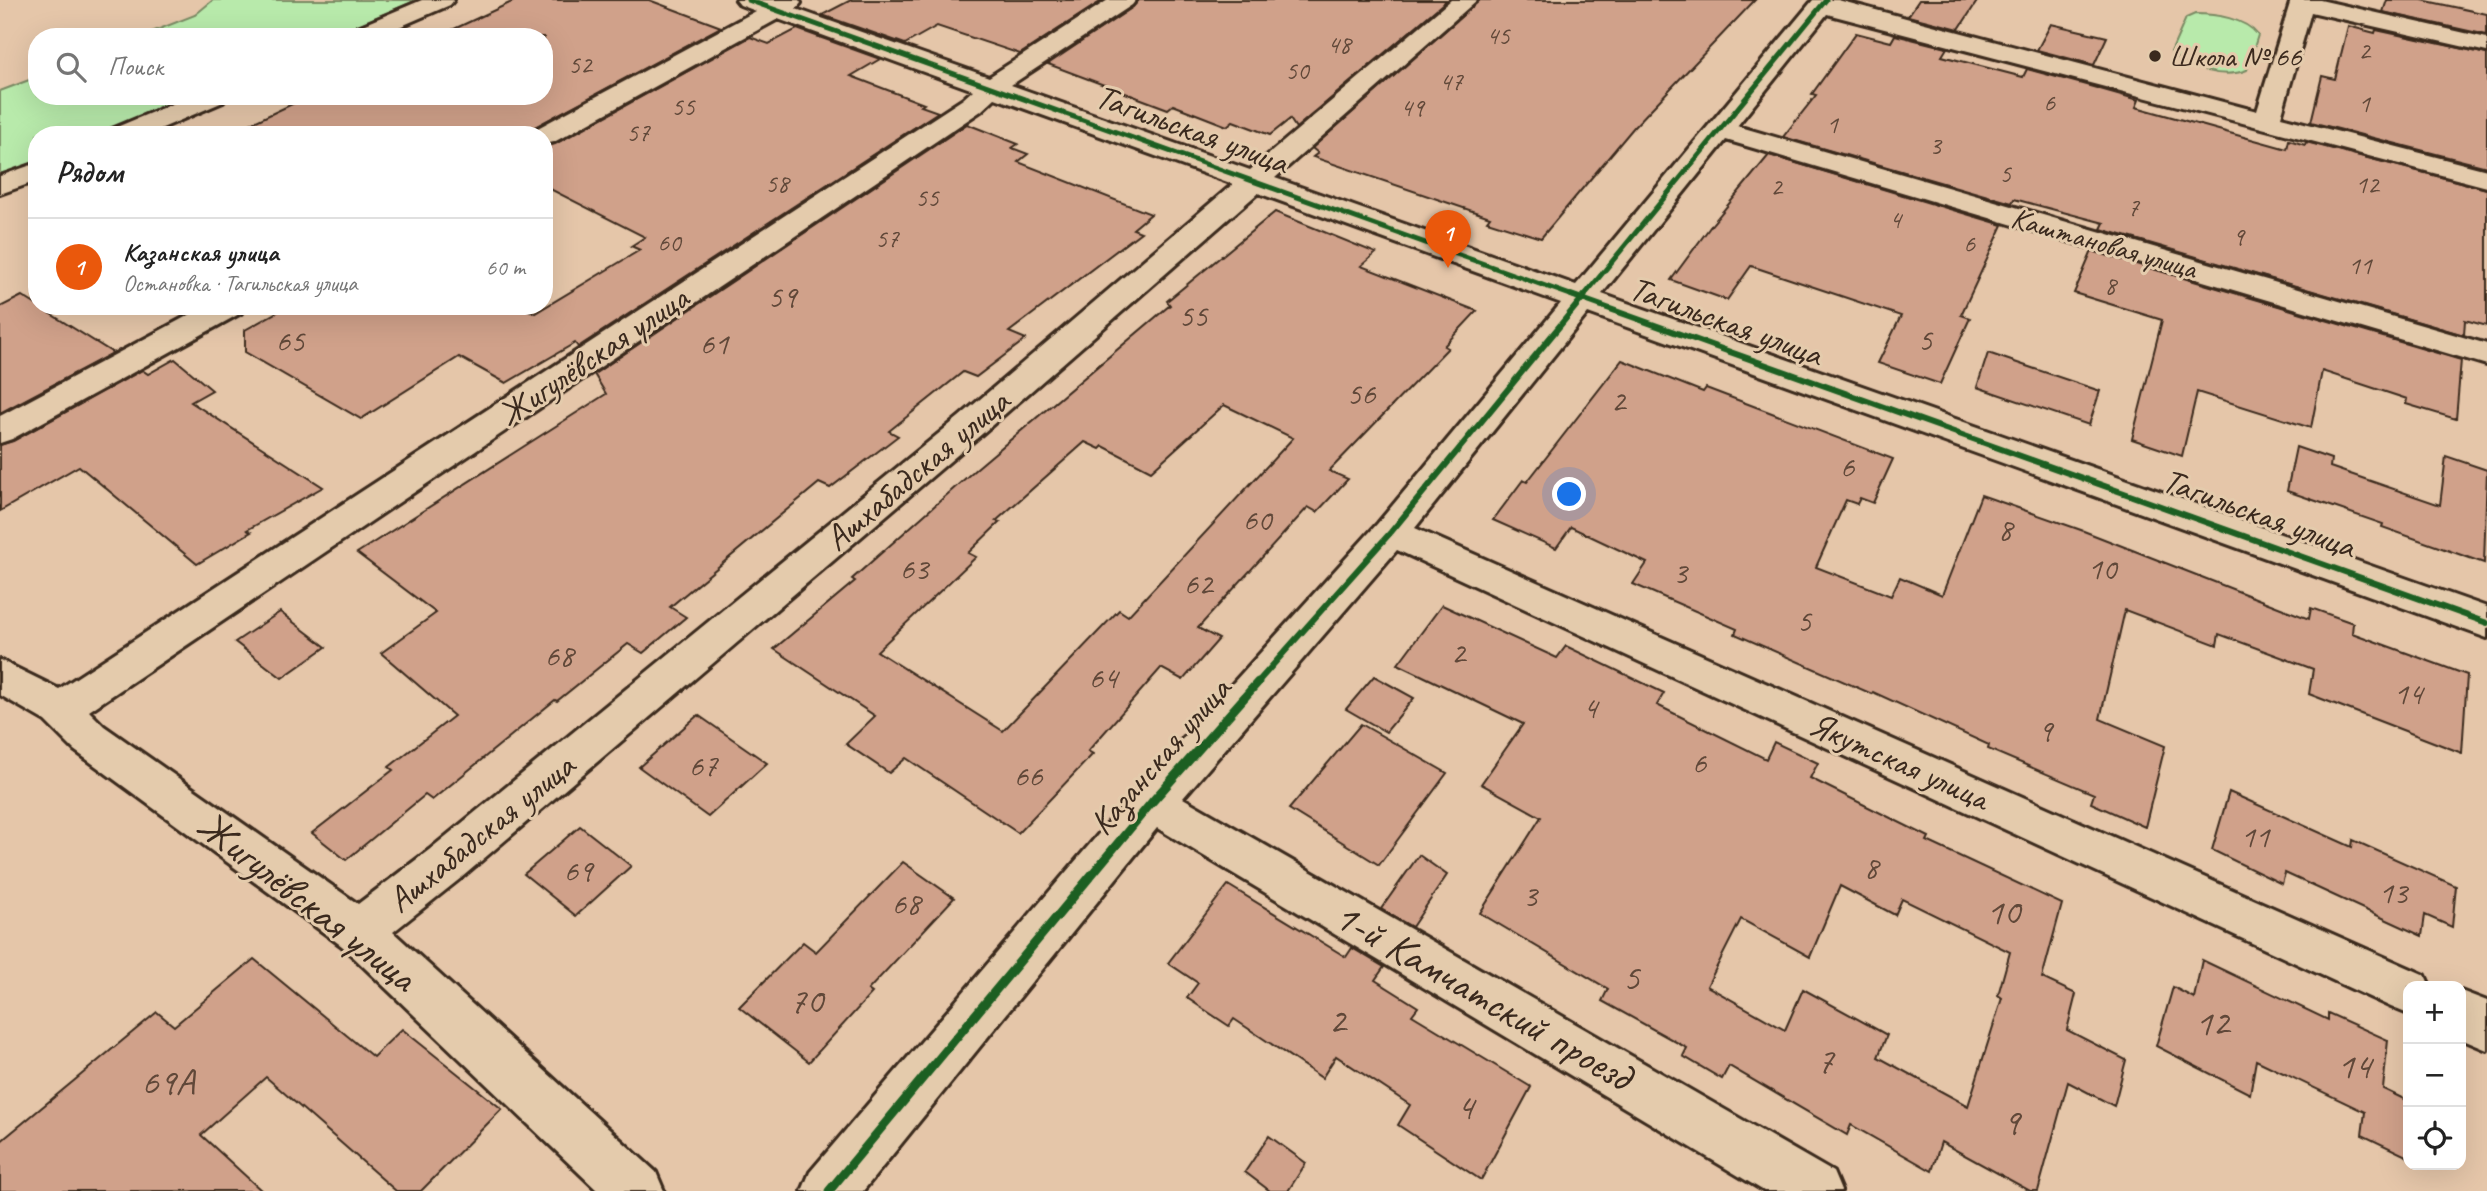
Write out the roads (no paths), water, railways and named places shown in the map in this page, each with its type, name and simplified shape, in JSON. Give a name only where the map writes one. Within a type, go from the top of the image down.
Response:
[{"type":"street","points":[[376,28],[442,0]]},
{"type":"street","name":"Тагильская улица","points":[[748,0],[785,5],[993,86],[2487,623]]},
{"type":"street","name":"Жигулёвская улица","points":[[60,709],[960,113],[993,86],[1124,0]]},
{"type":"street","name":"Ашхабадская улица","points":[[359,931],[445,864],[971,425],[1465,0]]},
{"type":"street","points":[[2267,121],[2302,1],[2487,45]]},
{"type":"street","points":[[1824,3],[2487,178]]},
{"type":"street","name":"Казанская улица","points":[[829,1191],[1152,802],[1391,532],[1824,3]]},
{"type":"street","points":[[553,131],[785,5]]},
{"type":"street","points":[[143,126],[193,105]]},
{"type":"street","name":"Каштановая улица","points":[[1722,130],[2487,355]]},
{"type":"street","points":[[0,186],[28,175]]},
{"type":"street","points":[[0,431],[213,315]]},
{"type":"street","name":"Якутская улица","points":[[1391,532],[2403,988]]},
{"type":"street","name":"Жигулёвская улица","points":[[0,676],[60,709],[89,738],[359,931],[637,1191]]},
{"type":"street","name":"1-й Камчатский проезд","points":[[1152,802],[1814,1191]]},
{"type":"street","points":[[2466,1016],[2487,1026]]},
{"type":"place","name":"Школа № 66","points":[[2155,56]]},
{"type":"place","name":"Казанская улица","points":[[1448,268]]}]
